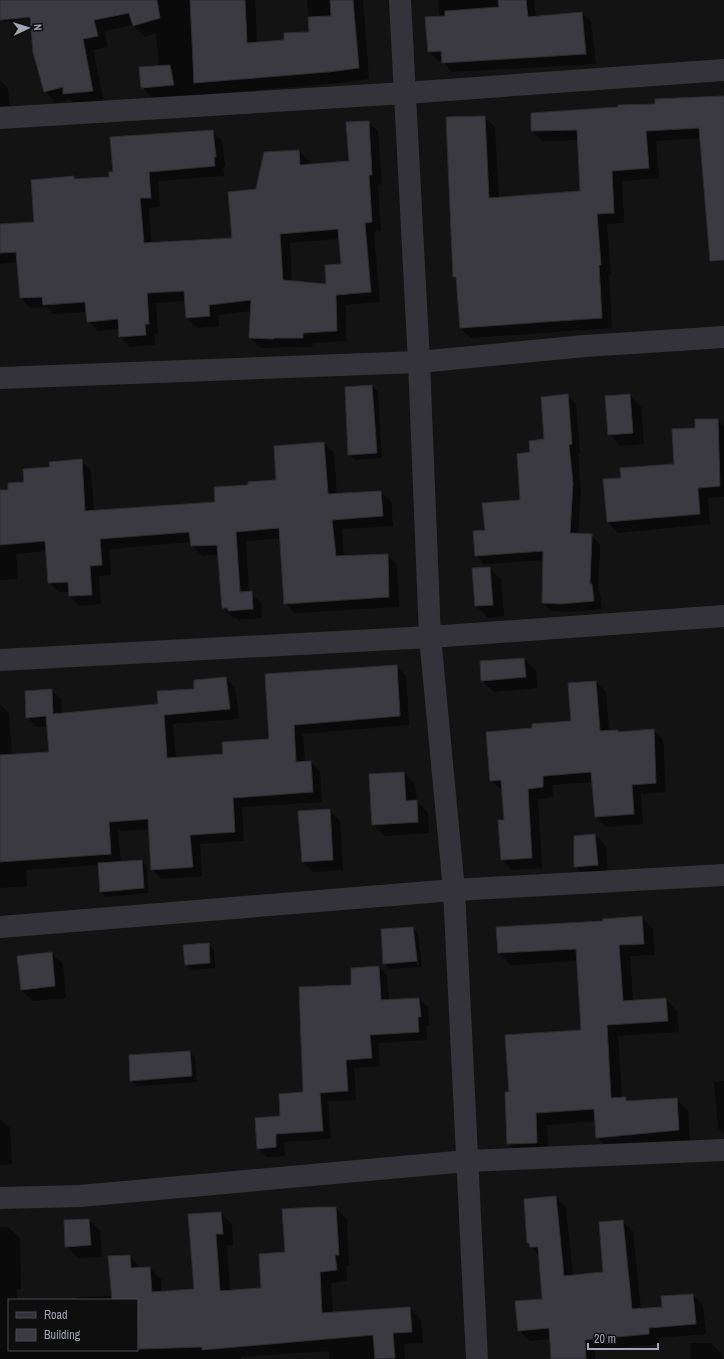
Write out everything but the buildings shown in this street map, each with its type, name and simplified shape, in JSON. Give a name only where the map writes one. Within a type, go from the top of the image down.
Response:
[{"type":"street","points":[[400,0],[419,362],[430,637],[454,890],[477,1359]]},
{"type":"street","points":[[0,118],[405,93],[724,70]]},
{"type":"street","points":[[0,378],[419,362],[585,346],[724,337]]},
{"type":"street","points":[[0,660],[430,637],[724,616]]},
{"type":"street","points":[[0,927],[454,890],[724,875]]},
{"type":"street","points":[[0,1198],[80,1196],[468,1161],[724,1150]]}]
